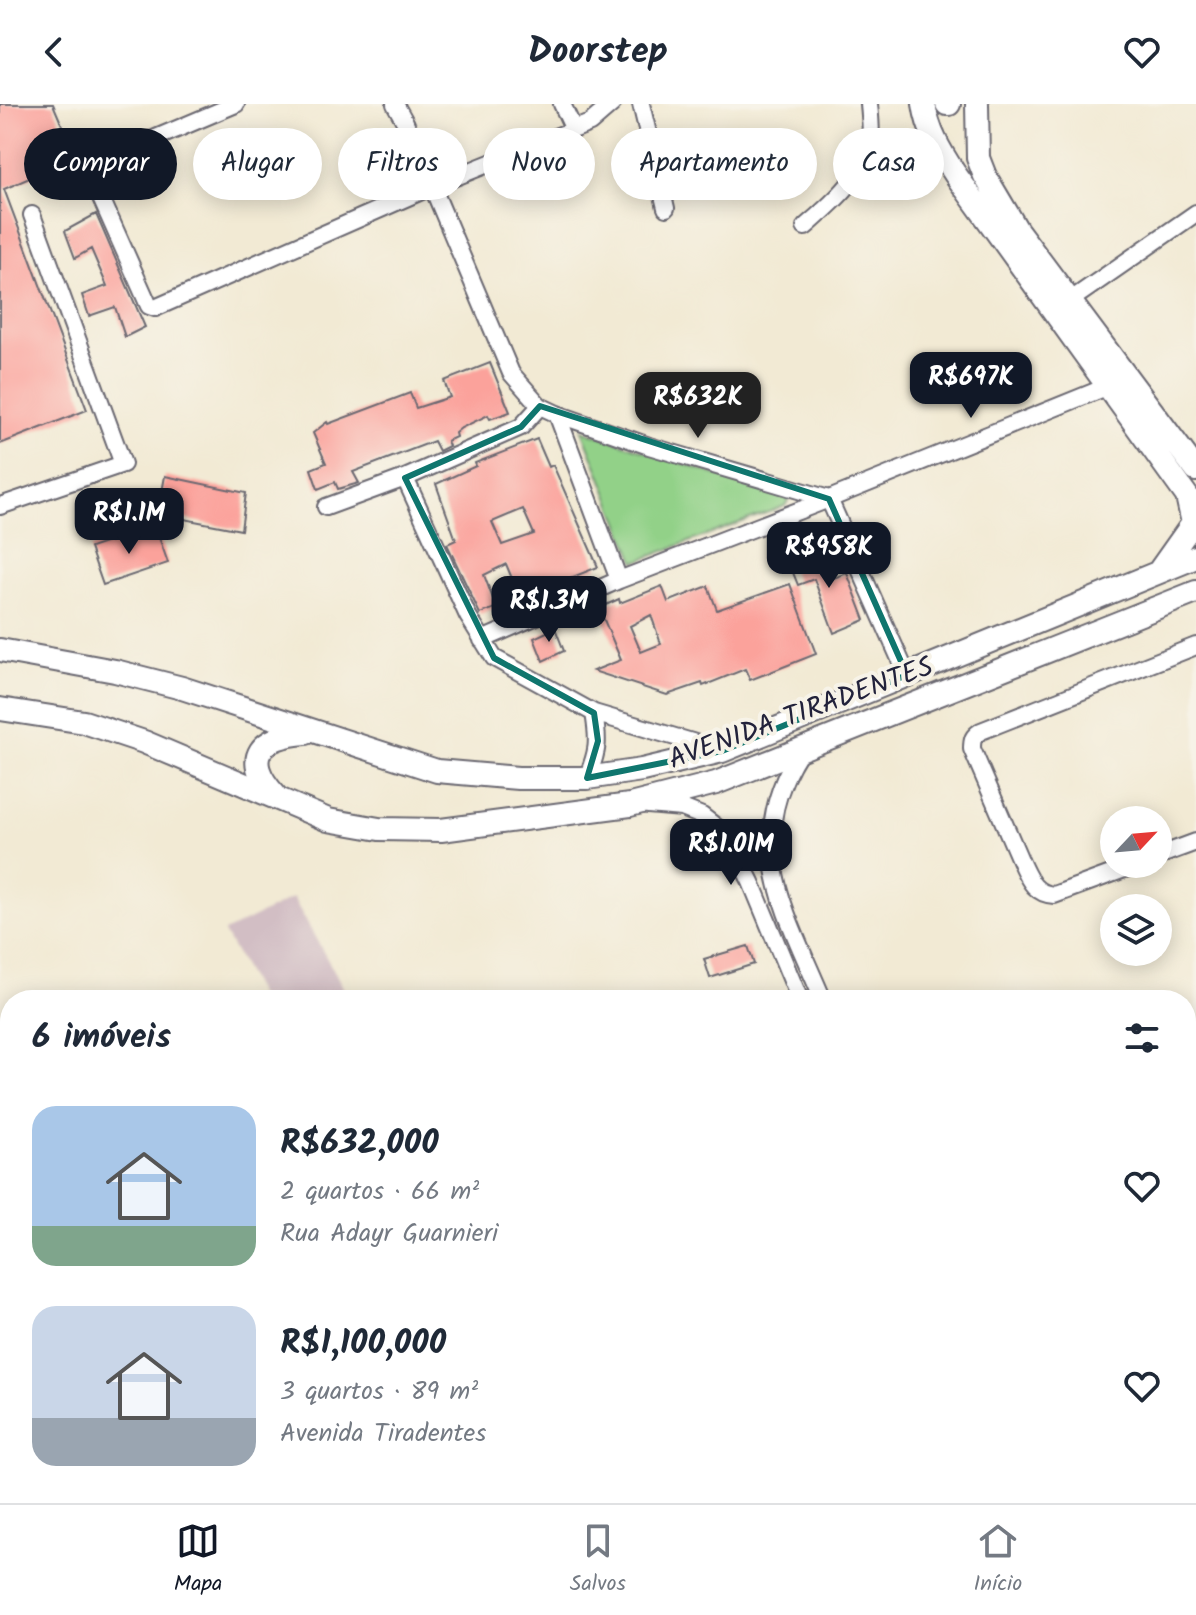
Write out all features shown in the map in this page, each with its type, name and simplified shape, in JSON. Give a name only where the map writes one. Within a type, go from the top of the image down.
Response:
[{"type":"main road","points":[[924,104],[926,119],[937,147],[1119,382],[1196,470]]},
{"type":"main road","points":[[977,104],[978,158],[985,176],[1017,230],[1071,300],[1187,496],[1195,522],[1159,571]]},
{"type":"main road","name":"AVENIDA TIRADENTES","points":[[4,649],[182,688],[437,771],[518,778],[587,778],[642,770],[722,751],[1196,557]]},
{"type":"main road","name":"AVENIDA TIRADENTES","points":[[0,709],[84,722],[144,742],[328,820],[379,829],[441,830],[630,805],[716,783],[1195,594]]},
{"type":"main road","points":[[278,798],[261,780],[256,767],[259,755],[274,738],[311,732]]},
{"type":"street","points":[[236,104],[92,165],[89,171],[149,306],[155,308],[401,200]]},
{"type":"street","points":[[395,104],[406,128]]},
{"type":"street","points":[[562,104],[573,128]]},
{"type":"street","points":[[579,128],[590,123],[612,104]]},
{"type":"street","points":[[641,104],[666,208]]},
{"type":"street","points":[[805,227],[853,180],[870,142],[869,104]]},
{"type":"street","points":[[439,200],[511,373],[540,406],[649,446],[829,499],[907,675]]},
{"type":"street","points":[[1071,300],[1196,213]]},
{"type":"street","points":[[0,506],[123,464],[32,215]]},
{"type":"street","points":[[482,640],[619,580],[1119,382]]},
{"type":"street","points":[[326,507],[405,478],[521,427],[540,406]]},
{"type":"street","points":[[557,414],[619,580]]},
{"type":"street","points":[[405,478],[482,640],[494,658],[594,713],[722,751]]},
{"type":"street","points":[[1100,878],[1054,895],[1039,892],[1029,881],[972,749],[974,735],[1196,646]]},
{"type":"street","points":[[587,778],[597,754],[594,713]]},
{"type":"street","points":[[800,751],[787,770],[773,808],[770,849],[777,891],[819,990]]},
{"type":"street","points":[[630,805],[682,808],[702,816],[728,836],[796,990]]},
{"type":"street","points":[[1172,851],[1196,842]]},
{"type":"street","points":[[753,887],[775,878]]},
{"type":"highlighted area","points":[[540,406],[829,499],[907,675],[722,751],[587,778],[598,741],[594,713],[494,658],[405,478],[521,427]]},
{"type":"shaded area","points":[[293,898],[344,990],[256,990],[224,932]]},
{"type":"green space","points":[[582,430],[789,499],[785,506],[635,562]]},
{"type":"building","points":[[0,104],[53,104],[63,128],[24,128],[24,180],[4,189],[87,410],[0,444]]},
{"type":"building","points":[[96,214],[145,327],[125,337],[115,307],[89,316],[82,295],[107,286],[91,249],[75,258],[65,231]]},
{"type":"building","points":[[490,363],[510,412],[490,419],[488,415],[461,428],[455,433],[456,437],[447,441],[449,446],[439,451],[434,441],[353,472],[359,483],[338,489],[335,482],[318,489],[311,469],[326,463],[313,433],[327,422],[410,393],[416,408],[450,397],[444,381]]},
{"type":"building","points":[[537,439],[549,467],[553,465],[598,567],[480,614],[447,544],[456,540],[436,484],[476,466],[475,463]],"holes":[[[523,509],[534,534],[502,545],[492,522]],[[506,564],[516,588],[493,599],[484,575]]]},
{"type":"building","points":[[165,476],[246,493],[241,530],[158,514]]},
{"type":"building","points":[[155,526],[168,563],[103,585],[90,548]]},
{"type":"building","points":[[818,548],[831,579],[847,573],[865,620],[834,633],[814,579],[798,585],[788,560]]},
{"type":"building","points":[[790,584],[816,654],[750,680],[745,669],[703,686],[702,683],[667,695],[593,671],[621,660],[599,608],[662,586],[668,602],[708,586],[717,610]],"holes":[[[651,615],[661,644],[641,652],[630,626]]]},
{"type":"building","points":[[555,628],[564,651],[543,661],[534,638]]},
{"type":"building","points":[[748,946],[754,964],[710,978],[704,959]]}]
